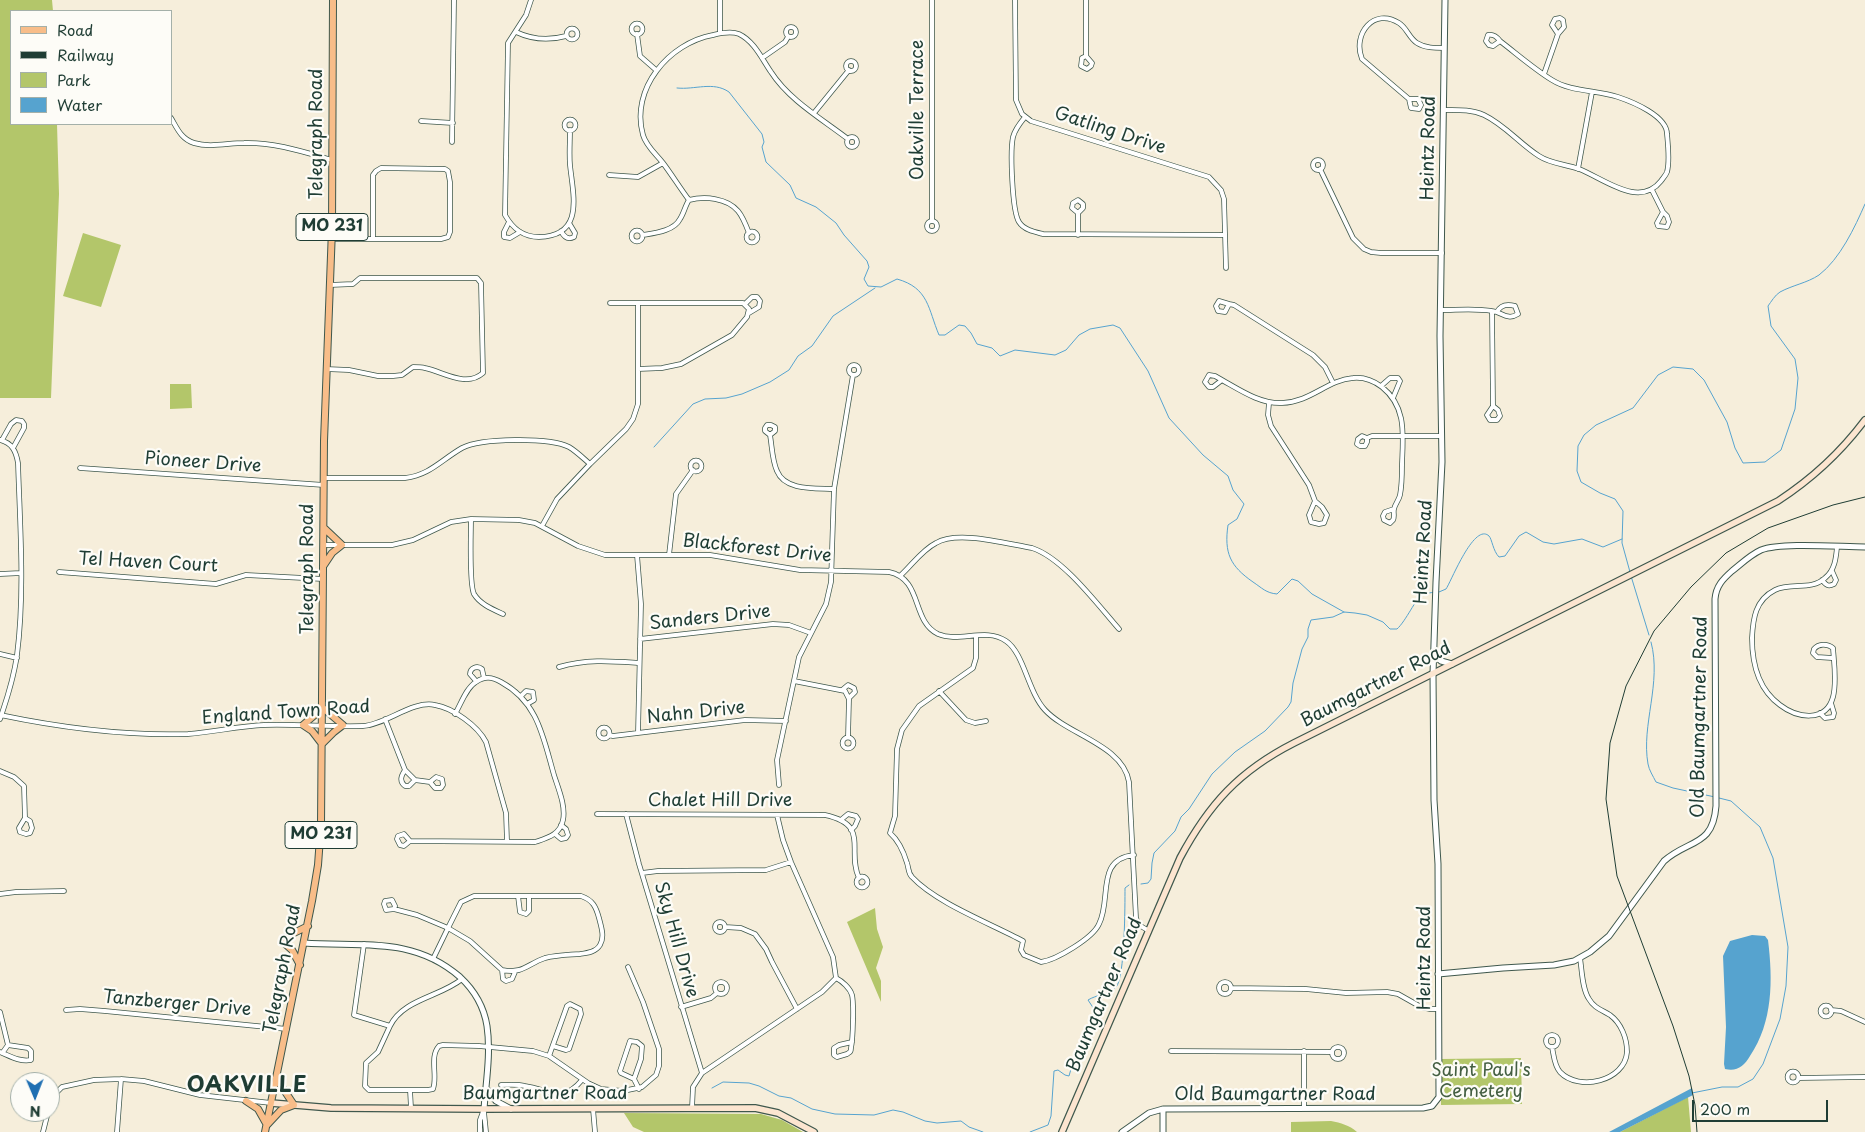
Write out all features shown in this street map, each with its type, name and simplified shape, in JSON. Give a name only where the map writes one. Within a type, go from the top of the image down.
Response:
[{"type":"main road","name":"Telegraph Road","points":[[266,1129],[308,926],[320,849],[326,369],[332,238],[335,2]]},
{"type":"main road","name":"Baumgartner Road","points":[[1065,1130],[1180,858],[1193,834],[1210,810],[1237,781],[1281,750],[1758,512],[1790,493],[1826,465],[1865,420]]},
{"type":"main road","points":[[324,528],[342,545],[324,565]]},
{"type":"main road","points":[[323,708],[343,725],[322,744],[312,731],[303,725],[323,708]]},
{"type":"main road","points":[[300,965],[285,940],[308,926]]},
{"type":"main road","points":[[246,1101],[258,1109],[266,1129],[281,1110],[294,1105],[282,1090],[276,1078]]},
{"type":"main road","name":"Baumgartner Road","points":[[271,1103],[331,1108],[755,1108],[770,1110],[814,1132]]},
{"type":"street","points":[[452,142],[454,0]]},
{"type":"street","points":[[531,0],[529,9],[508,43],[506,215],[512,227],[520,232],[534,237],[544,237],[554,235],[569,223],[574,204],[569,154],[570,130]]},
{"type":"street","points":[[720,0],[720,33]]},
{"type":"street","name":"Oakville Terrace","points":[[932,0],[932,221]]},
{"type":"street","points":[[1015,0],[1016,100],[1018,108],[1025,117],[1013,137],[1013,204],[1019,222],[1032,231],[1043,234],[1224,235]]},
{"type":"street","points":[[1086,0],[1086,56]]},
{"type":"street","name":"Heintz Road","points":[[1434,1104],[1439,1093],[1438,872],[1434,800],[1433,674],[1442,436],[1440,310],[1445,0]]},
{"type":"street","points":[[1409,99],[1362,58],[1359,41],[1363,29],[1375,20],[1392,20],[1399,23],[1418,44],[1433,48],[1444,48]]},
{"type":"street","points":[[516,32],[529,38],[550,40],[566,36]]},
{"type":"street","points":[[689,200],[663,163],[647,145],[642,128],[642,103],[645,92],[656,70],[666,58],[706,36],[720,33],[739,34],[753,46],[780,84],[848,139]]},
{"type":"street","points":[[637,34],[640,56],[656,70]]},
{"type":"street","points":[[1544,74],[1558,34]]},
{"type":"street","points":[[762,58],[785,42],[788,37]]},
{"type":"street","points":[[1443,110],[1472,111],[1484,116],[1499,124],[1538,156],[1578,169],[1633,193],[1652,190],[1667,172],[1667,129],[1662,120],[1654,114],[1618,97],[1553,81],[1500,41]]},
{"type":"street","points":[[814,113],[849,70]]},
{"type":"street","points":[[1578,169],[1592,92]]},
{"type":"street","name":"Gatling Drive","points":[[1025,117],[1031,121],[1209,177],[1223,195],[1226,268]]},
{"type":"street","points":[[172,120],[184,138],[193,143],[203,145],[270,144],[332,160]]},
{"type":"street","points":[[421,122],[452,123]]},
{"type":"street","points":[[609,176],[638,177],[663,163]]},
{"type":"street","points":[[332,238],[373,239],[441,239],[448,237],[450,232],[450,190],[448,171],[445,169],[381,168],[376,170],[373,175],[373,239]]},
{"type":"street","points":[[1320,169],[1353,238],[1364,249],[1381,254],[1442,254]]},
{"type":"street","points":[[1652,190],[1663,212]]},
{"type":"street","points":[[643,235],[673,227],[680,221],[689,200],[697,198],[728,202],[741,216],[749,232]]},
{"type":"street","points":[[1078,213],[1078,235]]},
{"type":"street","points":[[509,222],[504,236],[510,238],[520,232]]},
{"type":"street","points":[[561,231],[568,238],[574,237],[575,233],[569,223]]},
{"type":"street","points":[[326,369],[349,370],[378,376],[393,376],[402,375],[413,367],[426,368],[452,378],[468,379],[479,377],[483,373],[481,283],[477,278],[360,278],[352,284],[330,285]]},
{"type":"street","points":[[638,369],[662,368],[681,364],[732,335],[749,313],[759,307],[760,301],[757,297],[752,296],[744,304]]},
{"type":"street","points":[[610,303],[744,304],[749,309],[749,313]]},
{"type":"street","points":[[542,526],[557,499],[634,419],[638,404],[638,303]]},
{"type":"street","points":[[1228,304],[1313,355],[1325,368],[1332,384]]},
{"type":"street","points":[[1440,310],[1492,311],[1505,317],[1514,317],[1518,314],[1515,306],[1506,305],[1502,306],[1497,312]]},
{"type":"street","points":[[1492,311],[1493,406]]},
{"type":"street","points":[[779,785],[777,760],[799,657],[826,604],[833,572],[834,490],[853,375]]},
{"type":"street","points":[[1222,380],[1270,403],[1292,402],[1310,397],[1332,384],[1355,378],[1364,379],[1381,386],[1393,398],[1401,416],[1403,436],[1400,495],[1394,510]]},
{"type":"street","points":[[1381,386],[1390,378],[1398,378],[1400,385],[1393,398]]},
{"type":"street","points":[[1270,403],[1268,415],[1272,426],[1309,485],[1315,501],[1327,515],[1324,523],[1312,522],[1309,515],[1315,501]]},
{"type":"street","points":[[0,716],[16,658],[20,630],[21,573],[18,463],[13,448],[7,442],[1,440],[11,424],[16,420],[22,421],[24,428],[13,448]]},
{"type":"street","points":[[770,435],[776,469],[780,478],[791,485],[834,490]]},
{"type":"street","points":[[1366,438],[1372,436],[1442,436]]},
{"type":"street","name":"Pioneer Drive","points":[[80,468],[324,482],[405,478],[424,474],[461,449],[481,442],[548,441],[570,447],[590,464]]},
{"type":"street","points":[[669,555],[676,494],[693,470]]},
{"type":"street","points":[[471,519],[473,593],[486,607],[502,614]]},
{"type":"street","name":"Blackforest Drive","points":[[324,545],[403,543],[445,524],[471,519],[519,520],[542,526],[595,553],[725,556],[800,570],[889,572],[901,575]]},
{"type":"street","points":[[1120,628],[1057,561],[1042,551],[1032,548],[951,537],[934,544],[901,575],[910,585],[925,621],[932,629],[941,635],[996,636],[1007,642],[1016,653],[1036,697],[1045,710],[1120,761],[1126,770],[1129,782],[1136,922],[1142,928],[1149,931]]},
{"type":"street","name":"Old Baumgartner Road","points":[[1438,974],[1562,965],[1580,958],[1609,936],[1664,861],[1675,853],[1701,840],[1710,832],[1714,822],[1716,806],[1715,599],[1718,585],[1752,555],[1761,550],[1779,547],[1865,546]]},
{"type":"street","points":[[1832,658],[1817,657],[1813,653],[1814,649],[1821,645],[1831,646],[1833,651],[1834,692],[1827,709],[1808,716],[1800,715],[1784,708],[1771,698],[1757,675],[1752,652],[1753,618],[1757,607],[1763,599],[1776,589],[1813,585],[1822,580],[1832,571],[1837,547]]},
{"type":"street","points":[[637,555],[641,604],[638,733]]},
{"type":"street","points":[[1822,580],[1826,585],[1834,584],[1836,580],[1832,571]]},
{"type":"street","name":"Tel Haven Court","points":[[60,572],[216,584],[246,575],[323,579]]},
{"type":"street","points":[[0,574],[21,573]]},
{"type":"street","name":"Sanders Drive","points":[[640,639],[772,624],[789,625],[811,633]]},
{"type":"street","points":[[976,636],[976,658],[972,668],[919,706],[902,730],[897,749],[895,816],[890,833],[896,839],[909,873],[918,883],[946,902],[1023,941],[1022,950],[1024,955],[1042,962],[1071,948],[1097,928],[1102,916],[1110,868],[1118,860],[1134,855]]},
{"type":"street","points":[[0,654],[16,658]]},
{"type":"street","points":[[1434,655],[1441,661],[1452,664]]},
{"type":"street","points":[[559,667],[584,662],[639,663]]},
{"type":"street","points":[[476,681],[470,674],[474,667],[482,669],[484,678]]},
{"type":"street","points":[[410,841],[534,842],[554,834],[561,824],[563,812],[561,799],[539,724],[521,696],[510,687],[492,678],[484,678],[476,681],[470,688],[455,714]]},
{"type":"street","points":[[794,681],[845,691],[849,698],[848,738]]},
{"type":"street","points":[[842,690],[848,685],[854,688],[855,692],[849,698]]},
{"type":"street","points":[[521,696],[526,691],[533,692],[534,700],[527,704]]},
{"type":"street","points":[[939,691],[966,720],[975,723],[986,721]]},
{"type":"street","points":[[1820,713],[1826,718],[1833,717],[1834,712],[1831,703]]},
{"type":"street","name":"England Town Road","points":[[0,716],[85,730],[142,735],[190,734],[262,726],[364,726],[428,705],[435,705],[455,714],[475,726],[481,732],[486,742],[506,813],[507,842]]},
{"type":"street","points":[[385,720],[405,770],[416,780],[430,782]]},
{"type":"street","name":"Nahn Drive","points":[[609,735],[745,720],[786,721]]},
{"type":"street","points":[[405,770],[401,783],[409,786],[416,780]]},
{"type":"street","points":[[0,771],[14,777],[24,786],[25,818]]},
{"type":"street","name":"Chalet Hill Drive","points":[[597,814],[825,814],[842,819],[851,830],[855,840],[856,872],[859,878]]},
{"type":"street","name":"Sky Hill Drive","points":[[626,814],[681,1007],[702,1072]]},
{"type":"street","name":"Chalet Hill Drive","points":[[842,819],[848,814],[856,816],[858,819],[851,830]]},
{"type":"street","points":[[777,815],[791,862],[833,957],[836,978]]},
{"type":"street","points":[[554,834],[561,839],[566,838],[568,835],[566,829],[561,824]]},
{"type":"street","points":[[642,873],[658,871],[766,870],[791,862]]},
{"type":"street","points":[[0,894],[64,891]]},
{"type":"street","points":[[394,909],[417,915],[448,928],[470,941],[502,970],[516,972],[522,971],[544,959],[558,955],[589,953],[597,948],[602,939],[598,914],[594,904],[588,898],[581,896],[474,896],[461,902],[448,928],[433,958]]},
{"type":"street","points":[[518,896],[520,912],[526,914],[529,911],[530,896]]},
{"type":"street","points":[[725,927],[741,928],[755,934],[766,949],[797,1009]]},
{"type":"street","points":[[304,942],[398,946],[433,958],[462,979],[473,992],[485,1014],[488,1031],[484,1109],[486,1132]]},
{"type":"street","points":[[364,944],[354,1014],[390,1026]]},
{"type":"street","points":[[1552,1047],[1555,1063],[1560,1072],[1568,1079],[1578,1082],[1608,1078],[1616,1073],[1625,1060],[1627,1047],[1624,1033],[1616,1020],[1597,1009],[1587,996],[1580,958]]},
{"type":"street","points":[[462,979],[449,988],[402,1010],[397,1015],[378,1052],[366,1063],[366,1088],[369,1090],[428,1090],[433,1088],[435,1084],[435,1053],[439,1046],[488,1047],[534,1051],[549,1056],[582,1080],[601,1089],[623,1091],[639,1089],[656,1075],[659,1066],[659,1049],[643,1002],[628,967]]},
{"type":"street","points":[[502,970],[502,977],[506,981],[512,979],[516,972]]},
{"type":"street","points":[[692,1108],[693,1087],[702,1072],[822,992],[836,978]]},
{"type":"street","points":[[836,978],[842,980],[852,995],[852,1042],[850,1052],[841,1056],[834,1055],[834,1048],[852,1042]]},
{"type":"street","points":[[1231,988],[1306,989],[1346,993],[1387,992],[1398,994],[1430,1009],[1438,1009]]},
{"type":"street","points":[[681,1007],[711,998],[717,993]]},
{"type":"street","points":[[549,1056],[568,1004],[580,1009],[581,1014],[569,1049],[566,1050],[553,1046]]},
{"type":"street","name":"Tanzberger Drive","points":[[66,1010],[96,1010],[286,1029]]},
{"type":"street","points":[[1831,1010],[1841,1011],[1865,1022]]},
{"type":"street","points":[[0,1012],[8,1044]]},
{"type":"street","points":[[634,1079],[641,1060],[642,1046],[637,1042],[630,1041],[620,1071],[634,1079],[639,1089]]},
{"type":"street","points":[[8,1044],[28,1048],[31,1051],[31,1060],[10,1058],[1,1052],[8,1044]]},
{"type":"street","points":[[1171,1051],[1332,1052]]},
{"type":"street","points":[[1304,1051],[1304,1108]]},
{"type":"street","points":[[1798,1078],[1865,1077]]},
{"type":"street","points":[[60,1089],[94,1080],[122,1079],[144,1081],[190,1094],[271,1103]]},
{"type":"street","points":[[117,1132],[122,1079]]},
{"type":"street","points":[[501,1086],[524,1086],[560,1093],[575,1088],[582,1080]]},
{"type":"street","points":[[485,1088],[496,1100],[512,1109]]},
{"type":"street","points":[[410,1090],[411,1108]]},
{"type":"street","name":"Old Baumgartner Road","points":[[1122,1132],[1149,1113],[1162,1109],[1423,1108],[1434,1104]]},
{"type":"street","points":[[593,1108],[595,1132]]},
{"type":"street","points":[[480,1132],[480,1120],[484,1109]]},
{"type":"street","points":[[1162,1109],[1163,1132]]},
{"type":"green space","points":[[0,0],[52,0],[53,10],[10,10],[10,125],[57,125],[59,194],[51,398],[0,398]]},
{"type":"green space","points":[[83,233],[121,245],[101,307],[63,296]]},
{"type":"green space","points":[[170,384],[191,384],[192,408],[170,409]]},
{"type":"green space","points":[[875,908],[877,929],[883,947],[876,968],[881,981],[881,1002],[847,922]]},
{"type":"green space","name":"Saint Paul's Cemetery","points":[[1521,1058],[1522,1104],[1441,1105],[1441,1059]]},
{"type":"green space","points":[[1688,1097],[1691,1132],[1620,1132]]},
{"type":"green space","points":[[624,1113],[761,1114],[782,1120],[803,1132],[644,1132],[633,1127]]},
{"type":"green space","points":[[1331,1121],[1345,1125],[1357,1132],[1291,1132],[1291,1122]]},
{"type":"water","points":[[1752,935],[1765,936],[1768,940],[1771,970],[1770,1000],[1758,1043],[1743,1065],[1737,1069],[1729,1070],[1725,1069],[1724,1064],[1726,1027],[1723,956],[1730,941]]},
{"type":"water","points":[[1692,1088],[1693,1095],[1620,1132],[1609,1132]]},
{"type":"waterway","points":[[677,88],[710,86],[729,92],[762,134],[764,142],[762,147],[766,162],[790,185],[796,198],[816,207],[836,223],[867,261],[869,267],[864,279],[868,286],[881,287],[897,279],[916,288],[926,301],[939,335],[945,335],[959,325],[965,326],[977,344],[992,348],[1000,356],[1015,350],[1055,355],[1066,350],[1079,335],[1090,329],[1113,325],[1120,328],[1148,371],[1169,418],[1203,455],[1228,476],[1233,490],[1244,504],[1237,519],[1228,525],[1228,551],[1234,564],[1245,576],[1267,591],[1277,594],[1292,579],[1298,581],[1312,594],[1344,612]]},
{"type":"waterway","points":[[1630,572],[1622,543],[1623,511],[1615,499],[1581,482],[1577,471],[1578,446],[1584,435],[1596,425],[1633,408],[1658,375],[1673,367],[1693,369],[1704,380],[1727,422],[1735,448],[1743,463],[1765,462],[1781,450],[1795,409],[1798,378],[1795,359],[1771,326],[1768,306],[1780,292],[1814,278],[1827,268],[1846,242],[1865,204]]},
{"type":"waterway","points":[[654,447],[693,404],[705,399],[726,398],[742,394],[770,382],[789,370],[798,356],[812,346],[833,316],[875,288]]},
{"type":"waterway","points":[[1439,592],[1446,589],[1470,545],[1477,537],[1483,534],[1489,536],[1499,557],[1505,556],[1519,536],[1526,532],[1543,542],[1554,544],[1582,539],[1603,547],[1622,539]]},
{"type":"waterway","points":[[1631,576],[1649,635]]},
{"type":"waterway","points":[[1141,884],[1148,883],[1151,879],[1154,853],[1175,831],[1181,817],[1189,809],[1212,774],[1235,752],[1265,731],[1288,707],[1291,702],[1293,683],[1302,649],[1308,637],[1311,620],[1333,617],[1344,612],[1355,613],[1367,615],[1383,622],[1390,629],[1397,629],[1422,595],[1435,592]]},
{"type":"waterway","points":[[1651,642],[1654,657],[1654,673],[1647,734],[1649,768],[1656,782],[1673,788],[1715,797]]},
{"type":"waterway","points":[[1692,1093],[1722,1087],[1738,1087],[1753,1079],[1763,1064],[1780,1019],[1786,986],[1788,947],[1773,858],[1760,827],[1731,801],[1719,798]]},
{"type":"waterway","points":[[1030,1132],[1048,1125],[1051,1116],[1054,1071],[1058,1070],[1069,1076],[1075,1055],[1093,1031],[1097,1019],[1094,1009],[1088,1000],[1113,989],[1119,981],[1124,940],[1125,888],[1129,885]]},
{"type":"waterway","points":[[712,1088],[723,1082],[749,1083],[779,1096],[791,1098],[812,1109],[835,1114],[874,1115],[893,1110],[937,1123],[961,1121],[969,1127],[983,1132]]},
{"type":"railway","points":[[1697,1132],[1695,1105],[1689,1076],[1673,1026],[1617,876],[1606,799],[1610,743],[1626,686],[1654,631],[1691,587],[1726,553],[1768,528],[1833,505],[1865,497]]},
{"type":"district","name":"OAKVILLE","points":[[247,1086]]}]
